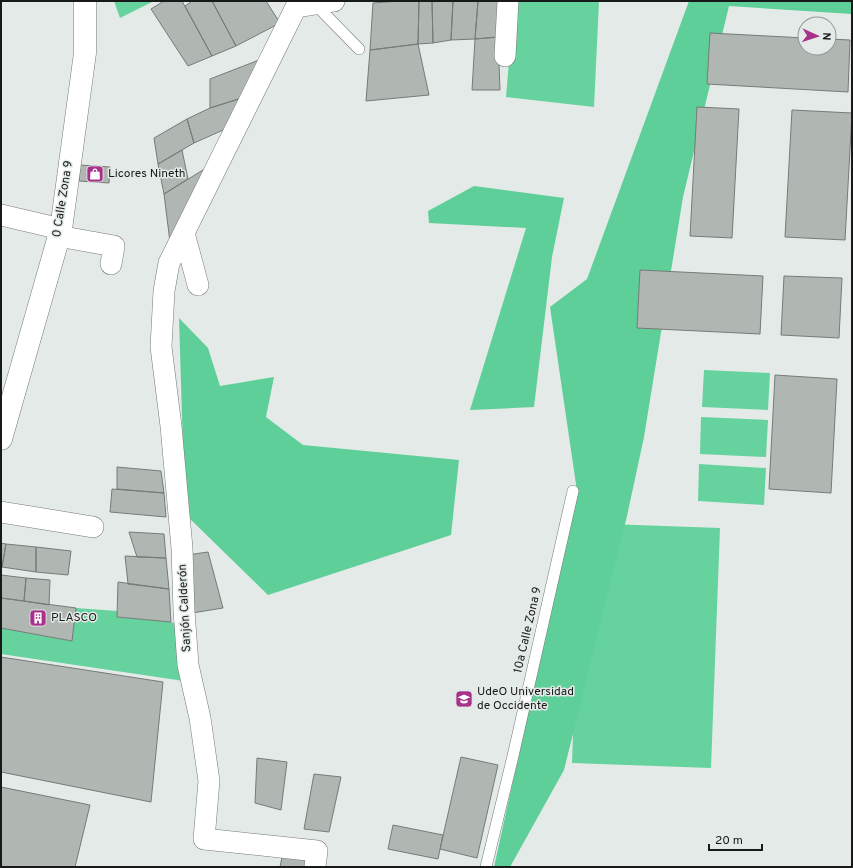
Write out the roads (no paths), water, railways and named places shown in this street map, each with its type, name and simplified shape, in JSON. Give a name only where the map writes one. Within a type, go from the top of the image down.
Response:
[{"type":"main road","name":"0 Calle Zona 9","points":[[1,439],[60,233],[84,52],[85,1]]},
{"type":"street","points":[[505,56],[508,1]]},
{"type":"street","points":[[198,285],[184,233],[311,3]]},
{"type":"street","points":[[1,215],[60,233],[114,246],[111,264]]},
{"type":"street","name":"Sanjón Calderón","points":[[184,233],[169,263],[164,291],[161,347],[171,426],[182,548],[184,611],[188,665],[200,718],[209,781],[204,839],[316,859]]},
{"type":"street","points":[[1,512],[93,527]]},
{"type":"lane","points":[[311,3],[359,49]]},
{"type":"lane","name":"10a Calle Zona 9","points":[[486,867],[573,491]]},
{"type":"place","name":"Licores Nineth","points":[[95,174]]},
{"type":"place","name":"PLASCO","points":[[38,618]]},
{"type":"place","name":"UdeO Universidad de Occidente","points":[[464,699]]}]
